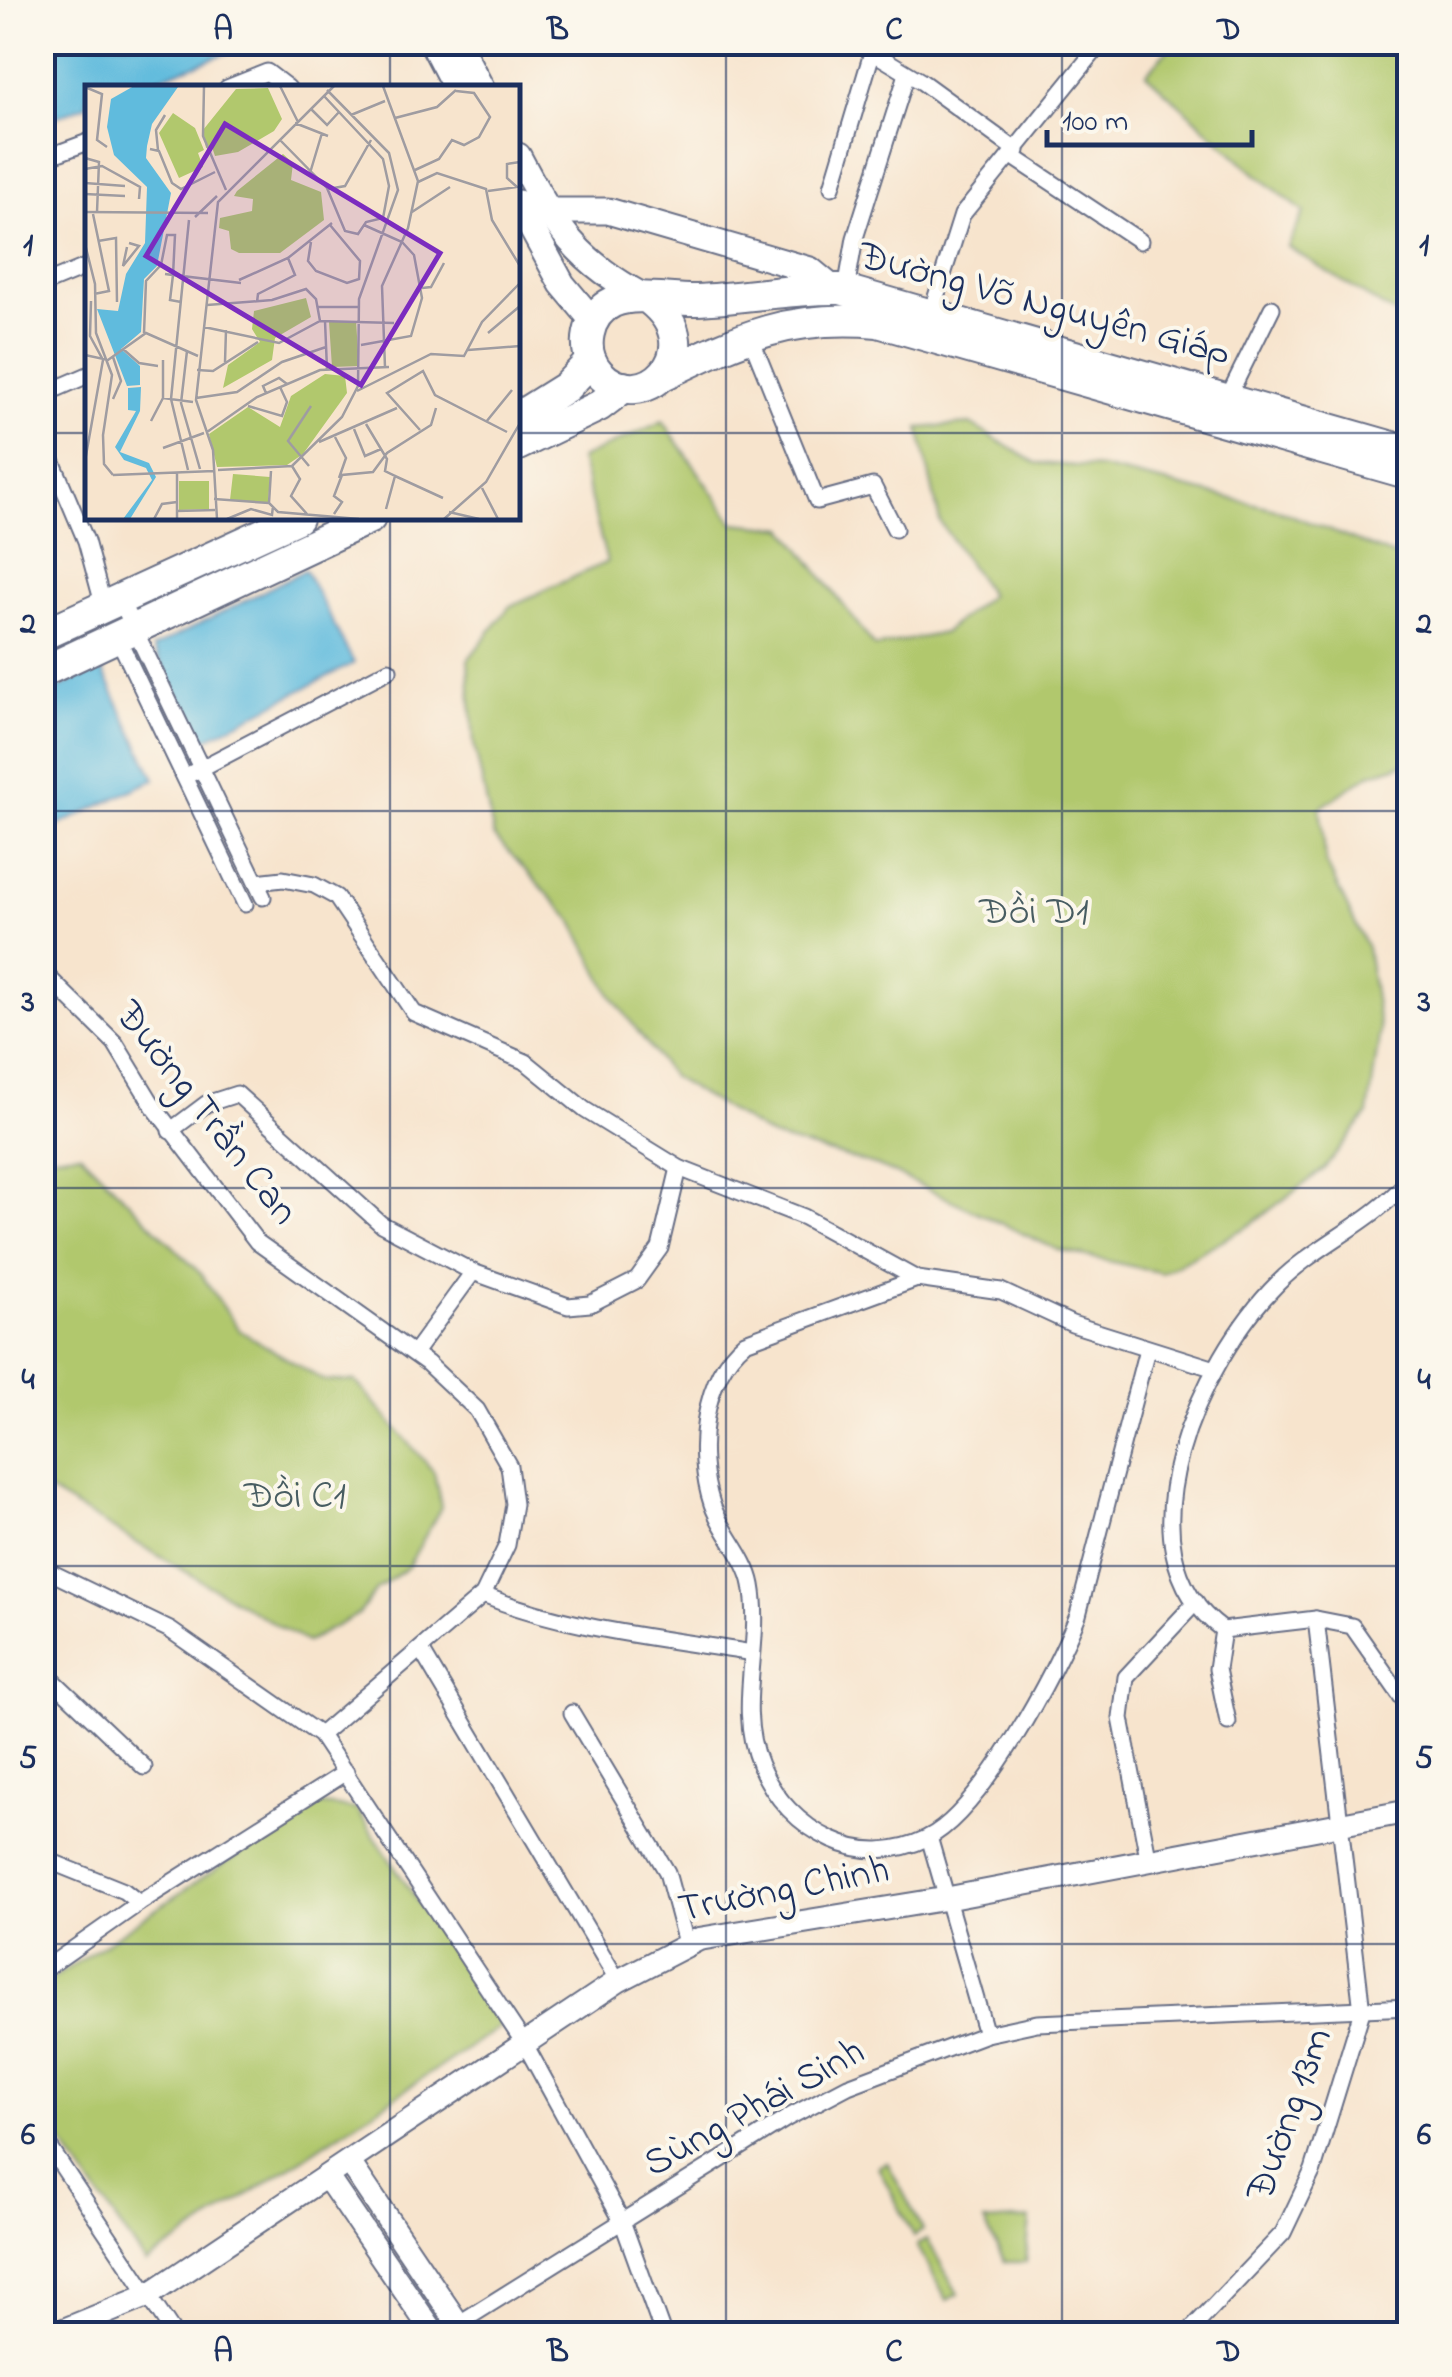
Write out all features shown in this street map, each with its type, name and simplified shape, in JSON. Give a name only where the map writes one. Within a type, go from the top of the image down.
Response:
[{"type":"highway","name":"Đường Võ Nguyên Giáp","points":[[663,375],[840,299]]},
{"type":"highway","name":"Đường Võ Nguyên Giáp","points":[[650,300],[840,299],[878,322],[928,324],[1227,399],[1410,452]]},
{"type":"highway","points":[[650,300],[672,322],[676,336],[672,364],[663,375],[638,387],[610,382],[591,361],[588,347],[593,321],[612,302],[650,300]]},
{"type":"highway","name":"Đường Võ Nguyên Giáp","points":[[928,324],[1410,474]]},
{"type":"highway","points":[[520,416],[566,387],[591,361]]},
{"type":"highway","points":[[520,444],[599,406],[624,387]]},
{"type":"highway","points":[[42,635],[293,520]]},
{"type":"highway","points":[[42,672],[366,520]]},
{"type":"main road","points":[[432,42],[454,85]]},
{"type":"main road","points":[[457,42],[479,85]]},
{"type":"main road","points":[[520,167],[576,252],[606,278],[650,300]]},
{"type":"main road","points":[[520,206],[562,284],[593,321]]},
{"type":"main road","points":[[550,211],[608,212],[810,270],[840,299]]},
{"type":"street","points":[[856,42],[907,74],[1140,241]]},
{"type":"street","points":[[928,324],[962,215],[1102,42]]},
{"type":"street","points":[[832,187],[872,53]]},
{"type":"street","points":[[235,85],[267,72],[284,85]]},
{"type":"street","points":[[840,299],[855,238],[907,74]]},
{"type":"street","points":[[42,159],[85,143]]},
{"type":"street","points":[[42,285],[85,267]]},
{"type":"street","points":[[1227,399],[1272,308]]},
{"type":"street","points":[[750,336],[817,501],[873,486],[895,530]]},
{"type":"street","points":[[42,395],[85,376]]},
{"type":"street","points":[[42,437],[112,604],[259,889],[283,878],[314,885],[336,898],[414,1013],[526,1062],[585,1110],[679,1168],[804,1217],[917,1279],[1012,1294],[1072,1324],[1212,1368]]},
{"type":"street","points":[[126,633],[184,778],[245,904]]},
{"type":"street","points":[[184,778],[389,670]]},
{"type":"street","name":"Đường Trần Can","points":[[42,971],[115,1042],[170,1131],[257,1242],[319,1290],[414,1353],[477,1410],[509,1466],[514,1504],[507,1545],[484,1595],[320,1735]]},
{"type":"street","points":[[170,1131],[206,1104],[237,1094],[381,1224],[473,1272],[568,1306],[590,1304],[637,1280],[660,1248],[679,1168]]},
{"type":"street","points":[[1223,1630],[1196,1602],[1176,1558],[1172,1497],[1191,1419],[1212,1368],[1251,1311],[1276,1284],[1382,1206],[1410,1178]]},
{"type":"street","points":[[414,1353],[473,1272]]},
{"type":"street","points":[[917,1279],[745,1342],[732,1353],[711,1395],[703,1457],[713,1506],[752,1582],[748,1731],[761,1768],[785,1808],[821,1835],[849,1848],[876,1851],[929,1837],[1000,1761],[1065,1649],[1078,1615],[1147,1349]]},
{"type":"street","points":[[42,1568],[170,1630],[320,1735],[526,2046],[622,2221],[663,2334]]},
{"type":"street","points":[[484,1595],[535,1613],[613,1630],[752,1652]]},
{"type":"street","points":[[1148,1857],[1121,1718],[1121,1700],[1126,1677],[1134,1665],[1196,1602]]},
{"type":"street","points":[[1223,1630],[1316,1620],[1352,1626],[1362,1635],[1410,1709]]},
{"type":"street","name":"Đường 13m","points":[[1187,2334],[1283,2233],[1313,2170],[1362,2012],[1316,1620]]},
{"type":"street","points":[[1223,1630],[1218,1669],[1228,1722]]},
{"type":"street","points":[[422,1650],[618,1981]]},
{"type":"street","points":[[42,1670],[144,1767]]},
{"type":"street","points":[[572,1713],[667,1872],[686,1943]]},
{"type":"street","points":[[42,1971],[139,1903],[346,1772]]},
{"type":"street","name":"Trường Chinh","points":[[54,2334],[147,2296],[618,1981],[686,1943],[950,1898],[1148,1857],[1410,1811]]},
{"type":"street","points":[[929,1837],[950,1898],[986,2034]]},
{"type":"street","points":[[42,1858],[124,1891],[139,1903]]},
{"type":"street","name":"Sùng Phái Sinh","points":[[455,2331],[622,2221],[848,2086],[986,2034],[1037,2023],[1410,2008]]},
{"type":"street","points":[[42,2136],[174,2334]]},
{"type":"street","points":[[349,2162],[455,2331]]},
{"type":"street","points":[[327,2177],[434,2334]]},
{"type":"street","points":[[392,2272],[412,2257]]},
{"type":"green space","points":[[1174,43],[1409,43],[1409,323],[1288,247],[1304,212],[1257,175],[1146,74]]},
{"type":"green space","name":"Đồi D1","points":[[663,421],[734,523],[785,528],[875,647],[943,633],[990,595],[940,522],[919,428],[970,424],[1036,463],[1101,468],[1276,509],[1409,562],[1409,762],[1370,774],[1320,808],[1326,863],[1367,948],[1380,1031],[1368,1114],[1324,1169],[1250,1225],[1162,1273],[1058,1250],[878,1166],[772,1137],[671,1076],[611,995],[572,920],[494,836],[474,744],[468,660],[510,606],[607,562],[580,459]]},
{"type":"green space","name":"Đồi C1","points":[[80,1153],[201,1274],[239,1330],[325,1381],[355,1381],[434,1472],[441,1507],[408,1567],[376,1590],[359,1614],[306,1642],[43,1488],[43,1156]]},
{"type":"green space","points":[[313,1804],[356,1809],[501,2026],[146,2263],[43,2116],[43,1985]]},
{"type":"green space","points":[[887,2162],[923,2230],[914,2236],[878,2167]]},
{"type":"green space","points":[[1030,2219],[1026,2262],[1005,2262],[984,2222]]},
{"type":"green space","points":[[927,2239],[958,2294],[947,2300],[917,2245]]},
{"type":"water","points":[[43,42],[254,42],[139,85],[85,85],[85,106],[43,122]]},
{"type":"water","points":[[305,570],[354,663],[202,741],[153,648]]},
{"type":"water","points":[[101,667],[155,779],[43,833],[43,696]]}]
